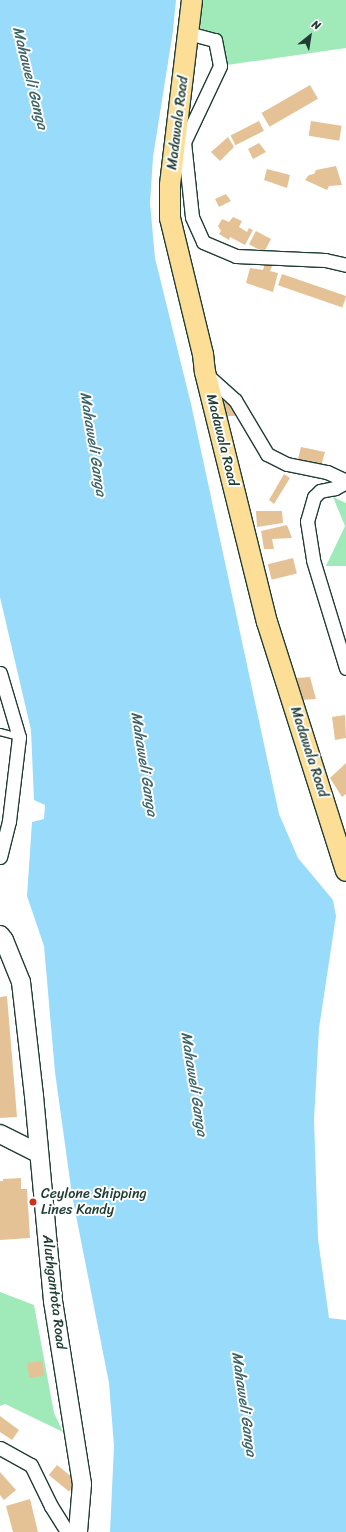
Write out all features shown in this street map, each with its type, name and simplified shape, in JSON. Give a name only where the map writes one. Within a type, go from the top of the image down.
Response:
[{"type":"main road","name":"Madawala Road","points":[[192,0],[170,185],[170,218],[203,354],[205,372],[267,622],[342,843],[346,871]]},
{"type":"street","points":[[188,33],[215,40],[220,66],[184,142],[192,217],[203,242],[236,256],[325,260],[346,265]]},
{"type":"street","points":[[205,372],[235,400],[267,454],[287,464],[327,472],[346,481]]},
{"type":"street","points":[[346,481],[335,488],[320,491],[314,497],[307,521],[313,560],[346,668]]},
{"type":"street","points":[[0,673],[19,738],[10,821],[0,857]]},
{"type":"street","name":"Aluthgantota Road","points":[[0,935],[4,940],[21,982],[34,1096],[38,1153],[53,1301],[82,1484],[78,1532]]},
{"type":"street","points":[[0,1134],[38,1153]]},
{"type":"street","points":[[0,1448],[31,1465],[51,1506],[67,1532]]},
{"type":"lane","points":[[0,732],[19,738]]},
{"type":"green space","points":[[192,0],[346,0],[346,48],[220,66],[215,41],[188,33]]},
{"type":"green space","points":[[333,497],[346,503],[346,566],[326,566],[345,526]]},
{"type":"green space","points":[[0,1292],[34,1305],[54,1413],[63,1432],[5,1404],[0,1406]]},
{"type":"water","name":"Mahaweli Ganga","points":[[0,0],[176,0],[173,31],[153,157],[150,203],[155,258],[191,404],[279,814],[298,858],[333,900],[336,916],[319,1028],[314,1120],[318,1239],[329,1318],[346,1320],[346,1532],[110,1532],[114,1446],[109,1383],[72,1195],[55,1072],[44,946],[27,896],[32,822],[44,819],[45,805],[34,800],[31,730],[0,597]]},
{"type":"building","points":[[310,85],[318,99],[270,127],[262,113]]},
{"type":"building","points":[[259,121],[264,131],[235,145],[230,136]]},
{"type":"building","points":[[311,121],[342,126],[339,141],[309,136]]},
{"type":"building","points":[[228,137],[234,147],[220,161],[211,152]]},
{"type":"building","points":[[259,143],[266,152],[253,159],[248,149]]},
{"type":"building","points":[[336,166],[342,185],[329,186],[327,190],[305,180],[309,175],[314,174],[316,170]]},
{"type":"building","points":[[267,169],[290,175],[287,188],[264,180]]},
{"type":"building","points":[[226,194],[231,201],[219,207],[215,199]]},
{"type":"building","points":[[233,217],[242,221],[239,227],[247,232],[249,228],[253,230],[245,245],[230,237],[229,240],[219,234],[221,231],[218,226],[222,219],[229,222]]},
{"type":"building","points":[[256,231],[271,239],[264,252],[249,244]]},
{"type":"building","points":[[266,260],[273,264],[270,271],[278,273],[273,292],[246,283],[250,268],[263,270]]},
{"type":"building","points":[[282,274],[346,296],[342,307],[278,285]]},
{"type":"building","points":[[223,402],[232,402],[235,416],[224,416]]},
{"type":"building","points":[[301,447],[325,452],[321,466],[298,459]]},
{"type":"building","points":[[284,474],[290,478],[274,504],[269,500]]},
{"type":"building","points":[[256,511],[282,511],[283,523],[257,527]]},
{"type":"building","points":[[287,525],[292,538],[272,539],[274,549],[264,549],[261,531]]},
{"type":"building","points":[[293,558],[297,574],[272,580],[268,564]]},
{"type":"building","points":[[310,677],[316,699],[301,700],[297,678]]},
{"type":"building","points":[[345,715],[346,738],[335,740],[332,717]]},
{"type":"building","points":[[346,763],[346,794],[342,797],[330,778]]},
{"type":"building","points":[[7,996],[17,1117],[0,1118],[0,997]]},
{"type":"building","points":[[21,1178],[21,1189],[27,1189],[30,1238],[0,1240],[0,1181],[3,1181],[3,1179]]},
{"type":"building","points":[[42,1361],[44,1376],[29,1378],[27,1363]]},
{"type":"building","points":[[0,1416],[19,1430],[12,1440],[0,1432]]},
{"type":"building","points":[[57,1465],[77,1481],[69,1491],[49,1475]]},
{"type":"building","points":[[0,1472],[16,1490],[4,1500],[0,1495]]},
{"type":"building","points":[[30,1499],[38,1532],[13,1532],[6,1506]]},
{"type":"place","name":"Ceylone Shipping Lines Kandy","points":[[33,1202]]}]
